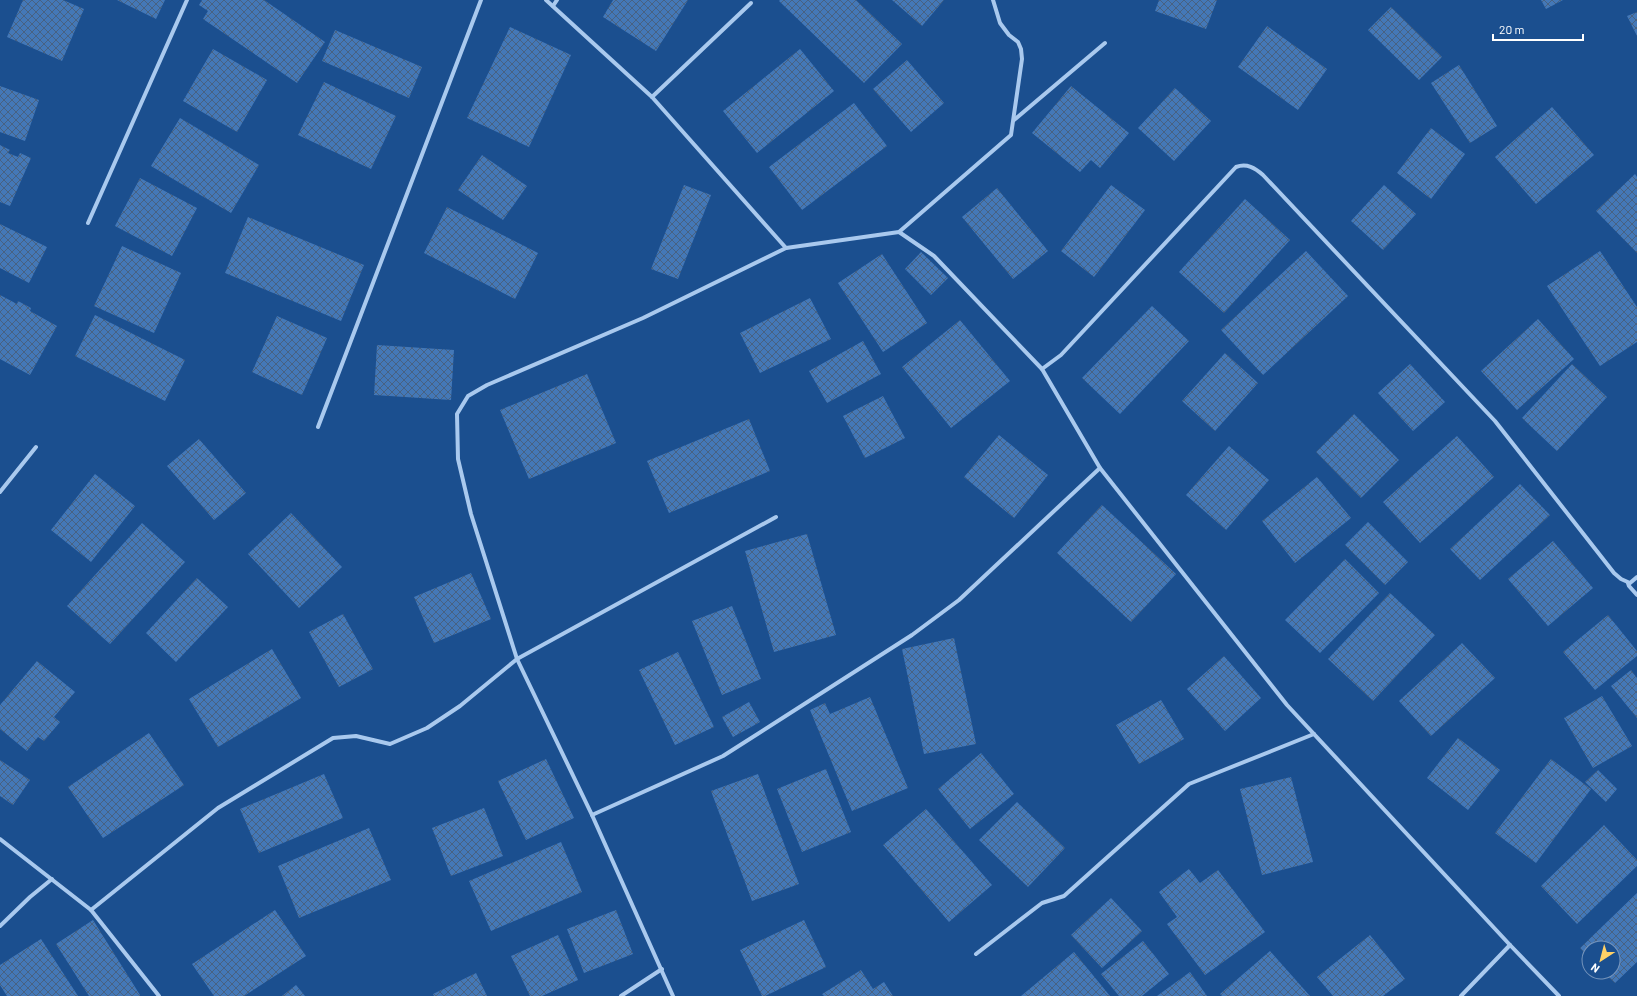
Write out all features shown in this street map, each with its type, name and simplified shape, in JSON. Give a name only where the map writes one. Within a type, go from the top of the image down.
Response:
[{"type":"street","points":[[88,223],[187,0]]},
{"type":"street","points":[[318,427],[481,0]]},
{"type":"street","points":[[546,0],[652,97],[786,248]]},
{"type":"street","points":[[553,6],[557,0]]},
{"type":"street","points":[[673,996],[592,814],[517,659],[469,507],[458,459],[457,414],[468,396],[486,385],[643,318],[786,248],[899,232],[1010,135],[1014,120],[1022,59],[1021,49],[1018,42],[1009,36],[1000,23],[993,0]]},
{"type":"street","points":[[652,97],[751,3]]},
{"type":"street","points":[[1014,120],[1105,43]]},
{"type":"street","points":[[1042,369],[1061,355],[1236,167],[1242,165],[1253,167],[1263,175],[1495,421],[1614,573],[1621,579],[1630,583],[1637,577]]},
{"type":"street","points":[[899,232],[934,256],[1042,369],[1100,468],[1287,704],[1559,996]]},
{"type":"street","points":[[0,492],[36,448]]},
{"type":"street","points":[[592,814],[723,756],[912,635],[959,600],[1100,468]]},
{"type":"street","points":[[91,910],[218,808],[332,738],[356,736],[390,744],[427,728],[460,706],[517,659],[776,517]]},
{"type":"street","points":[[1628,582],[1629,586],[1637,595]]},
{"type":"street","points":[[976,954],[1042,903],[1064,896],[1188,784],[1314,734]]},
{"type":"street","points":[[0,839],[91,910],[159,996]]},
{"type":"street","points":[[0,926],[30,897],[52,879]]},
{"type":"street","points":[[1461,996],[1510,945]]},
{"type":"street","points":[[621,996],[662,969]]},
{"type":"building","points":[[23,0],[63,0],[84,9],[62,61],[7,37]]},
{"type":"building","points":[[117,0],[165,0],[156,19]]},
{"type":"building","points":[[202,0],[264,0],[325,42],[297,83],[203,19],[208,11],[199,5]]},
{"type":"building","points":[[613,0],[688,0],[656,51],[603,17]]},
{"type":"building","points":[[856,0],[902,44],[864,83],[779,1]]},
{"type":"building","points":[[892,0],[944,0],[922,26]]},
{"type":"building","points":[[1159,0],[1217,0],[1206,29],[1155,11]]},
{"type":"building","points":[[1541,0],[1563,0],[1546,9]]},
{"type":"building","points":[[1391,7],[1442,57],[1419,80],[1368,30]]},
{"type":"building","points":[[1637,12],[1637,36],[1627,16]]},
{"type":"building","points":[[1267,26],[1327,69],[1298,110],[1238,67]]},
{"type":"building","points":[[510,27],[571,55],[529,147],[467,118]]},
{"type":"building","points":[[335,30],[422,67],[409,98],[322,61]]},
{"type":"building","points":[[213,49],[267,80],[237,132],[183,101]]},
{"type":"building","points":[[800,49],[834,91],[757,153],[723,111]]},
{"type":"building","points":[[907,60],[944,103],[911,132],[873,89]]},
{"type":"building","points":[[1459,65],[1497,126],[1470,143],[1431,83]]},
{"type":"building","points":[[324,82],[396,116],[371,169],[298,135]]},
{"type":"building","points":[[0,86],[39,100],[25,141],[0,132]]},
{"type":"building","points":[[1071,86],[1129,133],[1100,168],[1091,160],[1080,172],[1032,133]]},
{"type":"building","points":[[1175,88],[1211,121],[1174,161],[1138,128]]},
{"type":"building","points":[[854,103],[887,146],[802,210],[769,167]]},
{"type":"building","points":[[1552,107],[1594,155],[1536,204],[1495,157]]},
{"type":"building","points":[[180,118],[259,165],[231,213],[151,166]]},
{"type":"building","points":[[1431,128],[1465,154],[1431,199],[1397,173]]},
{"type":"building","points":[[0,145],[10,150],[8,153],[18,157],[20,153],[31,158],[10,206],[0,202]]},
{"type":"building","points":[[482,155],[527,186],[503,220],[458,190]]},
{"type":"building","points":[[1635,174],[1637,177],[1637,253],[1596,211]]},
{"type":"building","points":[[140,178],[197,208],[172,256],[115,226]]},
{"type":"building","points":[[684,185],[711,195],[678,279],[651,269]]},
{"type":"building","points":[[1111,185],[1145,210],[1094,277],[1061,251]]},
{"type":"building","points":[[1384,185],[1416,214],[1383,250],[1351,221]]},
{"type":"building","points":[[997,188],[1048,251],[1013,279],[962,217]]},
{"type":"building","points":[[1245,199],[1290,240],[1224,313],[1179,272]]},
{"type":"building","points":[[447,207],[538,253],[515,299],[424,253]]},
{"type":"building","points":[[248,217],[364,265],[341,321],[225,273]]},
{"type":"building","points":[[0,224],[47,247],[29,283],[0,268]]},
{"type":"building","points":[[122,246],[181,273],[154,333],[94,306]]},
{"type":"building","points":[[1306,251],[1348,296],[1263,375],[1221,330]]},
{"type":"building","points":[[1600,251],[1637,307],[1637,342],[1600,366],[1547,286]]},
{"type":"building","points":[[921,252],[948,278],[931,295],[905,269]]},
{"type":"building","points":[[882,254],[927,323],[883,352],[838,283]]},
{"type":"building","points":[[0,295],[17,304],[18,301],[31,308],[30,311],[57,326],[30,375],[0,359]]},
{"type":"building","points":[[810,298],[831,339],[760,373],[740,333]]},
{"type":"building","points":[[1152,306],[1189,341],[1120,414],[1082,378]]},
{"type":"building","points":[[95,315],[185,360],[165,401],[75,356]]},
{"type":"building","points":[[277,316],[327,338],[302,395],[252,372]]},
{"type":"building","points":[[1538,319],[1574,359],[1517,410],[1481,371]]},
{"type":"building","points":[[960,320],[1010,381],[951,428],[902,367]]},
{"type":"building","points":[[863,341],[881,374],[827,403],[809,371]]},
{"type":"building","points":[[377,345],[454,350],[451,400],[374,395]]},
{"type":"building","points":[[1225,353],[1258,383],[1215,431],[1182,401]]},
{"type":"building","points":[[1410,364],[1445,402],[1413,431],[1378,393]]},
{"type":"building","points":[[1572,364],[1607,397],[1557,451],[1522,418]]},
{"type":"building","points":[[587,374],[616,443],[529,479],[500,410]]},
{"type":"building","points":[[883,396],[905,438],[865,458],[843,416]]},
{"type":"building","points":[[1354,414],[1399,460],[1361,498],[1316,452]]},
{"type":"building","points":[[749,419],[770,471],[669,513],[647,461]]},
{"type":"building","points":[[999,435],[1048,475],[1014,518],[964,477]]},
{"type":"building","points":[[1457,436],[1494,477],[1420,543],[1383,502]]},
{"type":"building","points":[[199,439],[246,493],[214,520],[167,466]]},
{"type":"building","points":[[1229,446],[1269,480],[1226,530],[1186,495]]},
{"type":"building","points":[[95,474],[135,506],[91,562],[51,530]]},
{"type":"building","points":[[1317,477],[1351,518],[1295,563],[1262,521]]},
{"type":"building","points":[[1520,484],[1550,515],[1480,580],[1450,549]]},
{"type":"building","points":[[1102,505],[1176,574],[1131,622],[1057,553]]},
{"type":"building","points":[[291,513],[342,567],[299,608],[248,554]]},
{"type":"building","points":[[1368,522],[1408,562],[1385,585],[1345,545]]},
{"type":"building","points":[[142,523],[185,562],[110,644],[67,606]]},
{"type":"building","points":[[807,534],[836,635],[774,652],[745,551]]},
{"type":"building","points":[[1553,541],[1593,588],[1548,626],[1508,579]]},
{"type":"building","points":[[1345,559],[1379,593],[1320,653],[1285,620]]},
{"type":"building","points":[[471,573],[491,619],[434,643],[414,597]]},
{"type":"building","points":[[197,578],[228,607],[176,662],[146,633]]},
{"type":"building","points":[[1390,593],[1435,635],[1373,701],[1328,659]]},
{"type":"building","points":[[732,606],[761,679],[722,695],[692,621]]},
{"type":"building","points":[[343,614],[373,669],[339,687],[309,632]]},
{"type":"building","points":[[1608,615],[1637,651],[1637,656],[1595,690],[1563,652]]},
{"type":"building","points":[[954,638],[976,744],[924,754],[902,649]]},
{"type":"building","points":[[1462,643],[1495,678],[1431,736],[1399,701]]},
{"type":"building","points":[[272,649],[301,698],[218,747],[189,699]]},
{"type":"building","points":[[678,652],[714,727],[675,745],[639,670]]},
{"type":"building","points":[[1224,656],[1261,698],[1225,731],[1187,689]]},
{"type":"building","points":[[37,661],[75,692],[54,717],[60,722],[44,741],[38,737],[27,751],[0,729],[0,705]]},
{"type":"building","points":[[1631,670],[1637,678],[1637,718],[1611,686]]},
{"type":"building","points":[[1602,696],[1632,746],[1593,768],[1564,718]]},
{"type":"building","points":[[870,697],[908,788],[852,811],[810,710],[825,703],[830,714]]},
{"type":"building","points":[[1161,700],[1184,739],[1139,764],[1116,725]]},
{"type":"building","points":[[749,702],[760,722],[733,737],[722,717]]},
{"type":"building","points":[[149,733],[184,785],[103,838],[68,787]]},
{"type":"building","points":[[1458,738],[1500,770],[1468,810],[1427,778]]},
{"type":"building","points":[[981,753],[1014,794],[970,829],[938,789]]},
{"type":"building","points":[[546,759],[574,818],[526,840],[498,781]]},
{"type":"building","points":[[1551,759],[1591,789],[1536,863],[1495,833]]},
{"type":"building","points":[[0,760],[30,780],[13,805],[0,796]]},
{"type":"building","points":[[826,769],[851,832],[802,852],[777,789]]},
{"type":"building","points":[[1598,770],[1617,789],[1606,802],[1585,782]]},
{"type":"building","points":[[324,774],[343,818],[259,853],[240,809]]},
{"type":"building","points":[[758,774],[799,884],[752,901],[711,791]]},
{"type":"building","points":[[1291,777],[1313,862],[1262,875],[1240,789]]},
{"type":"building","points":[[1017,802],[1065,848],[1028,887],[979,840]]},
{"type":"building","points":[[484,808],[503,856],[451,876],[432,828]]},
{"type":"building","points":[[926,809],[992,885],[949,922],[883,845]]},
{"type":"building","points":[[1604,825],[1637,860],[1637,866],[1577,924],[1541,886]]},
{"type":"building","points":[[369,828],[391,880],[299,918],[278,866]]},
{"type":"building","points":[[561,842],[582,892],[491,931],[469,881]]},
{"type":"building","points":[[1189,869],[1200,883],[1218,870],[1265,932],[1205,975],[1167,924],[1177,917],[1159,892]]},
{"type":"building","points":[[1637,893],[1637,962],[1621,977],[1621,940],[1588,940]]},
{"type":"building","points":[[1111,898],[1142,931],[1102,968],[1071,935]]},
{"type":"building","points":[[275,910],[306,956],[244,996],[214,996],[192,964]]},
{"type":"building","points":[[616,910],[633,954],[584,973],[567,929]]},
{"type":"building","points":[[93,920],[140,996],[89,996],[56,944]]},
{"type":"building","points":[[804,920],[826,967],[765,996],[762,996],[740,950]]},
{"type":"building","points":[[558,935],[578,980],[542,996],[530,996],[511,956]]},
{"type":"building","points":[[1370,935],[1405,979],[1383,996],[1333,996],[1317,977]]},
{"type":"building","points":[[41,939],[78,996],[7,996],[0,985],[0,965]]},
{"type":"building","points":[[1143,941],[1169,974],[1142,996],[1119,996],[1101,974]]},
{"type":"building","points":[[1270,951],[1310,996],[1222,996],[1220,994]]},
{"type":"building","points":[[1074,952],[1110,996],[1021,996]]},
{"type":"building","points":[[861,970],[873,989],[884,982],[893,996],[824,996],[822,994]]},
{"type":"building","points":[[1190,972],[1207,996],[1157,996]]},
{"type":"building","points":[[476,973],[487,996],[434,996],[433,994]]},
{"type":"building","points":[[296,985],[305,996],[282,996]]}]
